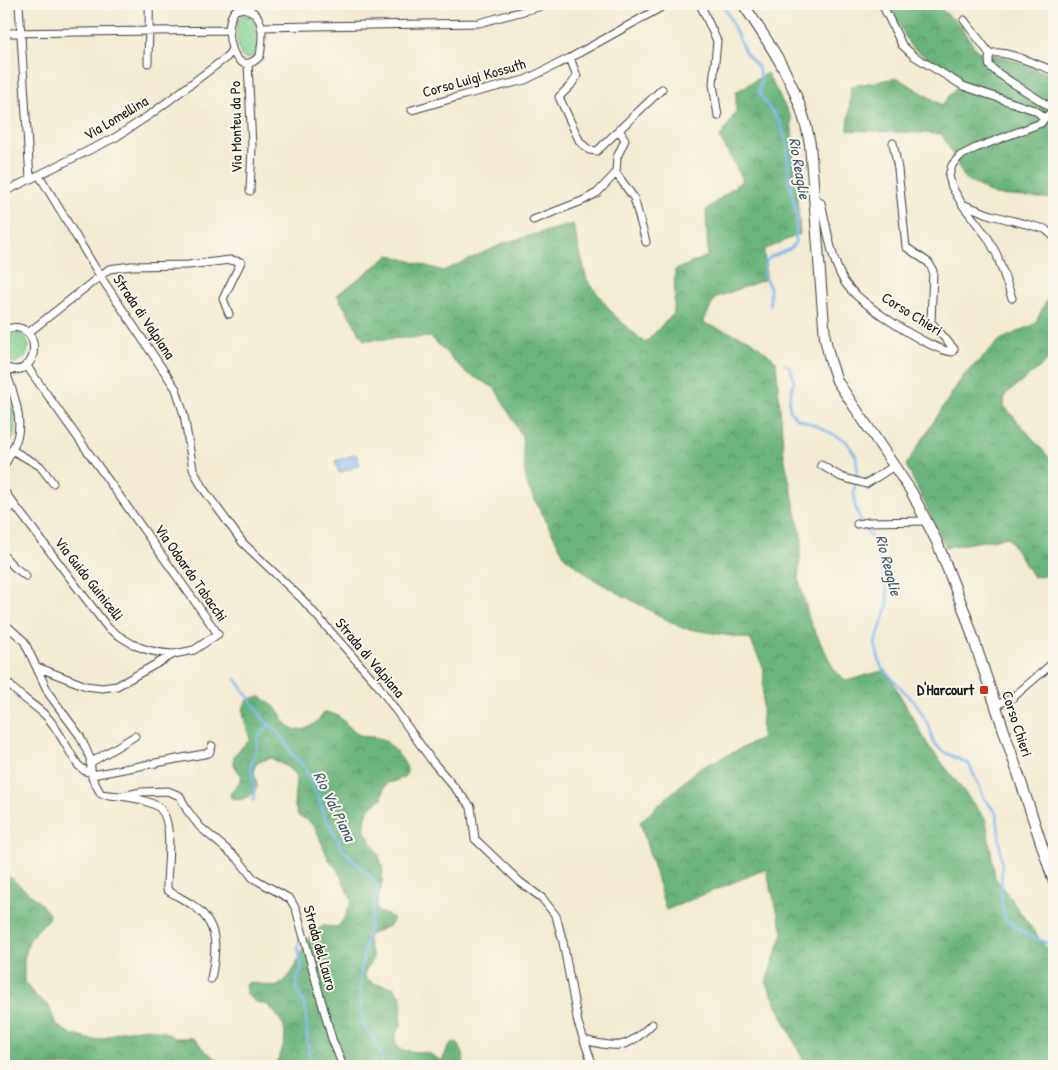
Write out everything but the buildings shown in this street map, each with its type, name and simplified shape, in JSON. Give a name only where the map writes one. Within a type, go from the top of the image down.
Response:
[{"type":"main road","name":"Corso Chieri","points":[[743,4],[761,30],[781,65],[803,110],[810,144],[825,338],[837,381],[911,491],[937,542],[965,613],[1054,882]]},
{"type":"street","points":[[19,4],[30,179]]},
{"type":"street","points":[[148,63],[150,4]]},
{"type":"street","points":[[261,28],[479,22],[549,4]]},
{"type":"street","name":"Corso Luigi Kossuth","points":[[412,110],[525,80],[570,58],[667,4]]},
{"type":"street","points":[[700,4],[717,41],[713,84],[718,116]]},
{"type":"street","points":[[882,4],[902,45],[914,56],[963,86],[1034,110],[1040,113],[1044,119]]},
{"type":"street","points":[[244,6],[251,10],[258,16],[261,28],[260,56],[255,61],[248,63],[240,62],[233,55],[230,30],[232,17],[236,10],[244,6]]},
{"type":"street","points":[[964,20],[990,54]]},
{"type":"street","points":[[4,33],[230,30]]},
{"type":"street","name":"Via Lomellina","points":[[4,192],[116,137],[151,114],[227,57],[232,49]]},
{"type":"street","points":[[990,54],[994,52],[1005,54],[1054,71]]},
{"type":"street","points":[[990,54],[988,58],[990,66],[1040,98],[1051,108],[1051,112],[1040,123],[960,156],[952,165],[949,176],[952,187],[962,204],[988,238],[997,255],[1012,298]]},
{"type":"street","points":[[570,58],[577,76],[559,97],[580,142],[589,150],[597,150],[662,89]]},
{"type":"street","name":"Via Monteu da Po","points":[[248,63],[252,147],[250,190]]},
{"type":"street","points":[[620,130],[625,140],[617,157],[616,173],[634,198],[646,242]]},
{"type":"street","name":"Corso Chieri","points":[[813,199],[821,203],[836,262],[844,282],[896,325],[925,342],[952,352],[954,349],[931,322],[933,271],[929,263],[906,247],[898,169],[893,144]]},
{"type":"street","points":[[533,220],[582,201],[597,193],[616,173]]},
{"type":"street","name":"Strada di Valpiana","points":[[39,176],[100,276],[176,389],[184,416],[193,469],[202,487],[243,544],[301,598],[377,684],[432,761],[471,807],[475,839],[520,882],[542,898],[556,916],[563,942],[578,1023],[593,1066]]},
{"type":"street","points":[[962,204],[1045,229],[1054,237]]},
{"type":"street","points":[[28,333],[109,269],[130,266],[188,265],[230,260],[241,262],[223,299],[229,314]]},
{"type":"street","points":[[4,466],[18,433],[18,418],[5,367],[16,369],[26,365],[31,361],[35,350],[32,338],[28,333],[16,328],[5,329]]},
{"type":"street","name":"Via Odoardo Tabacchi","points":[[26,365],[218,634],[194,650],[174,654],[117,686],[102,688],[86,686],[37,667]]},
{"type":"street","points":[[12,450],[40,466],[54,483]]},
{"type":"street","points":[[821,465],[841,477],[862,484],[866,484],[894,466]]},
{"type":"street","name":"Via Guido Guinicelli","points":[[4,490],[108,628],[128,643],[148,651],[174,654]]},
{"type":"street","points":[[4,514],[14,504]]},
{"type":"street","points":[[857,524],[868,522],[926,521]]},
{"type":"street","points":[[4,556],[26,576]]},
{"type":"street","name":"Strada del Lauro","points":[[6,627],[24,641],[50,694],[80,736],[90,758],[91,773],[101,794],[120,796],[156,805],[165,814],[169,828],[167,890],[192,904],[204,915],[215,933],[216,954],[211,979]]},
{"type":"street","points":[[995,705],[1012,698],[1054,662]]},
{"type":"street","name":"Strada del Lauro","points":[[10,684],[18,695],[37,708],[48,719],[78,765],[91,773]]},
{"type":"street","points":[[90,763],[135,736]]},
{"type":"street","points":[[91,773],[208,754],[212,746]]},
{"type":"street","name":"Strada del Lauro","points":[[120,796],[168,790],[180,796],[187,810],[200,827],[238,859],[253,878],[290,899],[296,910],[332,1039],[343,1066]]},
{"type":"street","points":[[584,1040],[604,1045],[619,1046],[634,1041],[652,1024]]},
{"type":"green space","points":[[888,4],[940,4],[940,8],[959,24],[977,51],[1007,58],[1054,76],[1054,199],[995,195],[965,179],[942,134],[848,130],[851,86],[898,78],[942,105],[962,80],[911,47]]},
{"type":"green space","points":[[244,14],[251,16],[257,35],[256,52],[254,56],[248,59],[242,57],[240,53],[237,37],[238,21]]},
{"type":"green space","points":[[767,73],[791,118],[800,234],[764,250],[766,279],[715,298],[703,323],[751,340],[776,361],[784,456],[802,540],[798,577],[810,622],[834,669],[846,681],[886,670],[928,745],[986,820],[995,877],[1054,959],[1054,1066],[806,1066],[766,982],[783,933],[766,869],[666,910],[640,822],[698,769],[761,739],[764,669],[750,639],[682,628],[593,579],[565,557],[526,483],[522,436],[495,388],[465,372],[431,337],[364,340],[337,295],[390,255],[443,271],[507,242],[573,224],[587,280],[614,315],[645,343],[674,313],[675,270],[708,256],[706,210],[743,180],[720,138],[736,112],[736,92]]},
{"type":"green space","points":[[1054,285],[1054,356],[1005,395],[1004,406],[1054,463],[1054,575],[1033,577],[1008,537],[946,547],[906,465],[963,376],[1000,340],[1035,324]]},
{"type":"green space","points":[[14,332],[20,334],[28,341],[29,347],[25,358],[14,363],[4,359],[4,336]]},
{"type":"green space","points":[[13,403],[15,433],[4,456],[4,405]]},
{"type":"green space","points":[[261,697],[279,712],[285,722],[293,729],[303,730],[308,728],[324,713],[330,713],[339,717],[360,735],[377,737],[384,740],[393,748],[405,764],[407,773],[405,776],[387,783],[382,799],[370,808],[365,820],[365,831],[379,856],[383,875],[377,911],[392,917],[393,922],[389,926],[369,935],[368,941],[373,958],[364,976],[373,983],[393,987],[401,995],[401,1027],[397,1031],[395,1041],[400,1050],[428,1053],[442,1061],[453,1042],[458,1044],[463,1054],[464,1066],[272,1066],[283,1049],[284,1028],[268,1005],[256,1002],[247,995],[245,984],[251,982],[275,987],[282,983],[287,979],[299,960],[311,935],[323,926],[338,927],[352,901],[337,869],[329,860],[316,829],[308,820],[298,816],[294,804],[295,775],[287,767],[271,758],[263,760],[254,769],[257,788],[246,798],[232,799],[230,794],[242,776],[234,764],[234,756],[250,740],[244,719],[244,706],[252,698]]},
{"type":"green space","points":[[4,872],[38,901],[49,914],[48,919],[30,938],[24,959],[24,982],[36,996],[49,1006],[56,1025],[71,1034],[92,1040],[102,1039],[121,1031],[148,1028],[164,1032],[175,1038],[192,1038],[204,1050],[231,1066],[4,1066]]},
{"type":"water","points":[[356,454],[360,465],[339,473],[335,461]]},
{"type":"waterway","name":"Rio Reaglie","points":[[721,4],[727,12],[745,52],[758,67],[761,80],[759,93],[780,123],[787,143],[789,177],[797,218],[795,243],[790,249],[766,261],[763,275],[770,287],[770,305]]},
{"type":"waterway","name":"Rio Reaglie","points":[[785,364],[790,367],[794,379],[789,402],[790,410],[796,418],[817,426],[846,441],[856,456],[855,506],[861,522],[875,543],[887,591],[888,605],[875,644],[881,667],[918,706],[930,728],[933,742],[942,751],[969,764],[984,798],[997,814],[1002,866],[1001,899],[1005,919],[1028,935],[1054,946]]},
{"type":"waterway","name":"Rio Val Piana","points":[[236,679],[266,722],[275,728],[292,755],[304,766],[325,817],[343,850],[378,886],[361,972],[360,990],[364,1024],[380,1051],[383,1066]]},
{"type":"waterway","points":[[253,801],[255,787],[251,765],[259,736],[269,725]]},
{"type":"waterway","points":[[300,939],[298,947],[302,969],[296,986],[306,1013],[310,1066]]},
{"type":"place","name":"D'Harcourt","points":[[984,690]]}]
